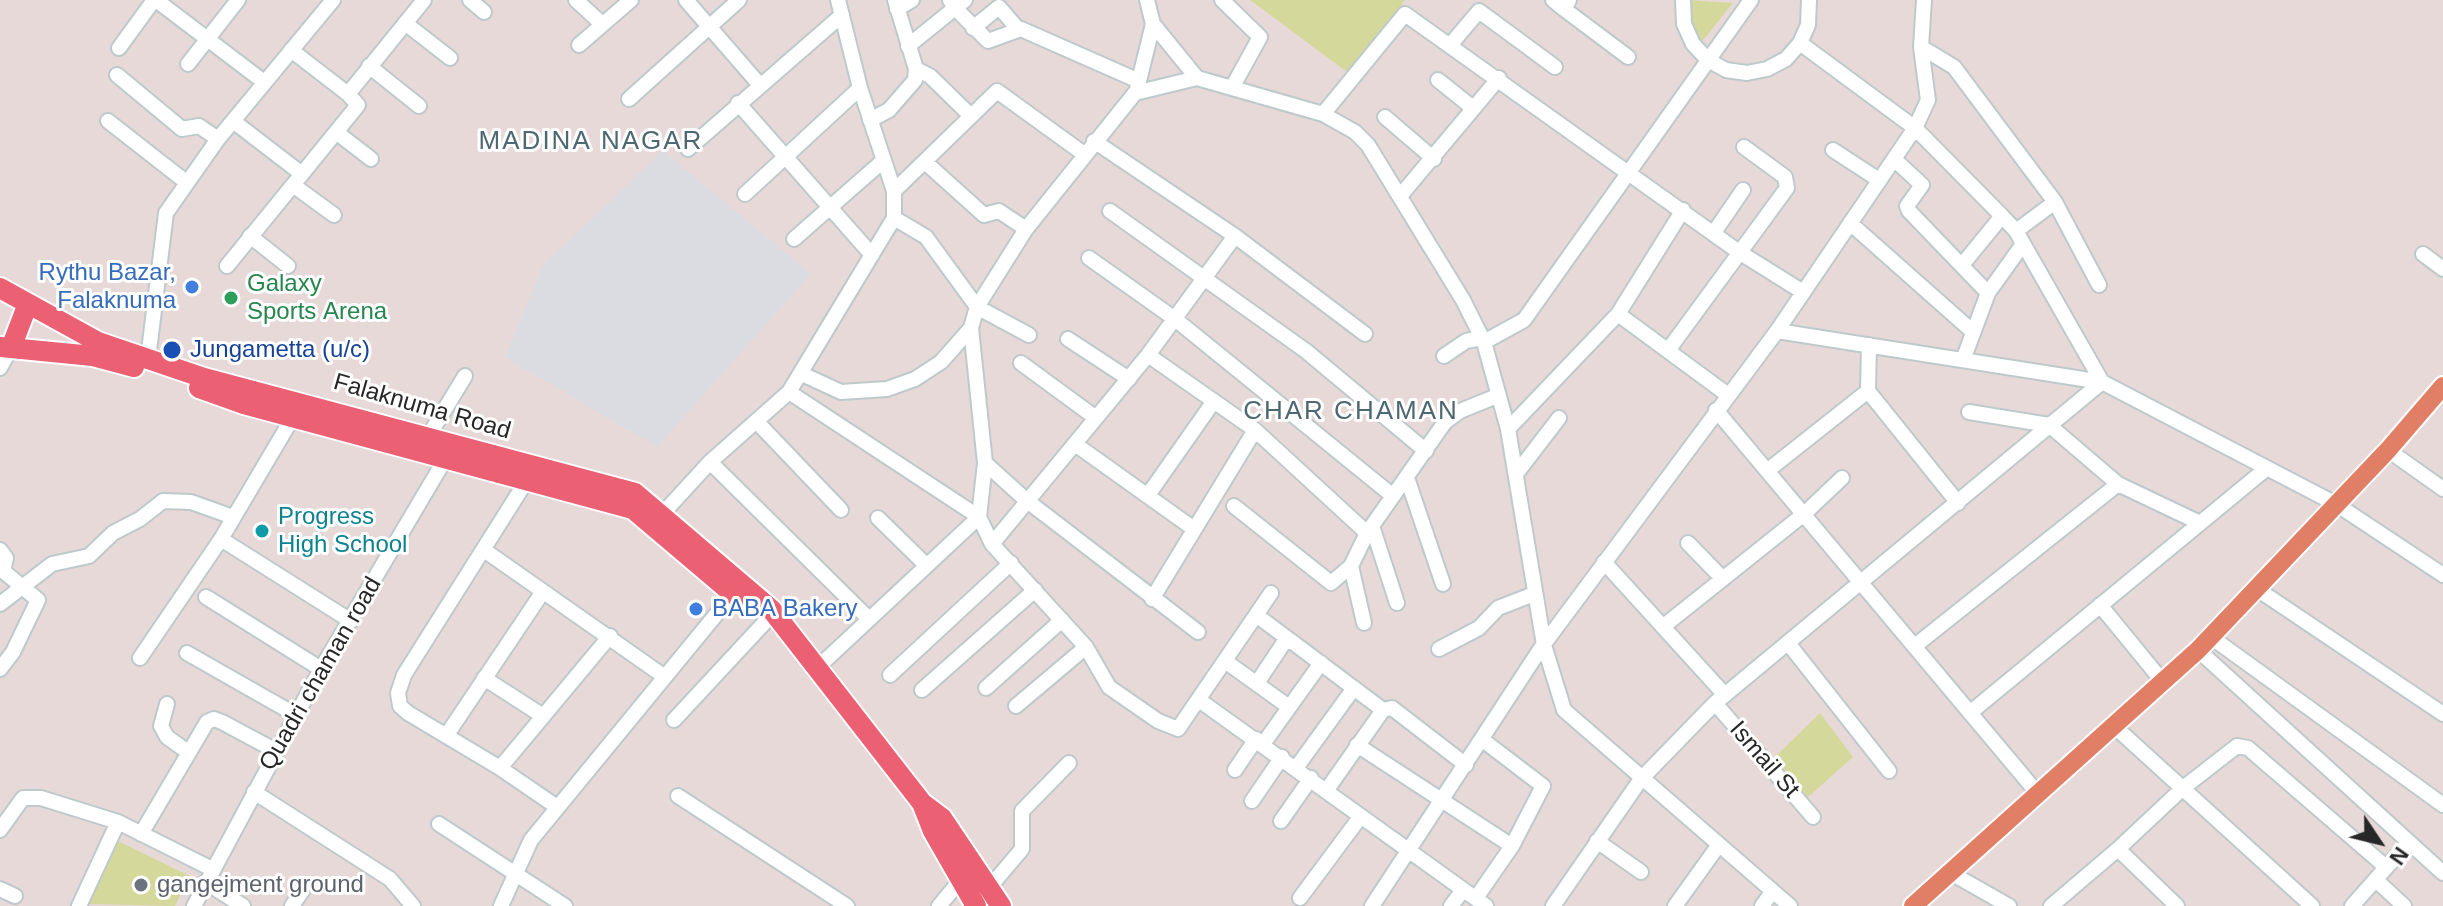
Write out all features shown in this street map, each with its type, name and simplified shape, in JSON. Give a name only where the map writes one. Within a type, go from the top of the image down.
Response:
[{"type":"highway","name":"Falaknuma Road","points":[[0,288],[27,306],[98,342],[204,378],[428,437],[450,452],[527,480],[633,509],[657,520],[771,609],[922,803],[942,818],[1001,906]]},
{"type":"highway","points":[[5,347],[27,306]]},
{"type":"highway","name":"Falaknuma Road","points":[[5,347],[93,356],[293,417],[635,493],[657,520],[733,594],[791,637]]},
{"type":"highway","name":"Falaknuma Road","points":[[922,803],[933,831],[976,906]]},
{"type":"main road","points":[[1913,906],[2204,644],[2388,450],[2443,386]]},
{"type":"street","points":[[119,48],[155,0],[264,82]]},
{"type":"street","points":[[188,64],[238,0]]},
{"type":"street","points":[[148,359],[166,213],[218,139],[333,0]]},
{"type":"street","points":[[348,94],[424,0]]},
{"type":"street","points":[[470,0],[484,12]]},
{"type":"street","points":[[576,0],[602,24]]},
{"type":"street","points":[[579,45],[631,0]]},
{"type":"street","points":[[686,0],[759,84]]},
{"type":"street","points":[[629,99],[739,0]]},
{"type":"street","points":[[870,120],[889,110],[913,85],[916,69],[896,4],[912,0]]},
{"type":"street","points":[[1147,0],[1153,24],[1197,78]]},
{"type":"street","points":[[1222,0],[1260,37],[1233,86]]},
{"type":"street","points":[[1683,0],[1684,24],[1693,44],[1708,60],[1726,70],[1747,73],[1777,64],[1800,43],[1808,25],[1809,0]]},
{"type":"street","points":[[1444,356],[1466,341],[1483,340],[1524,320],[1751,0]]},
{"type":"street","points":[[1372,906],[1444,802],[1544,645],[1777,331],[1915,128],[1928,100],[1921,47],[1924,0]]},
{"type":"street","points":[[908,46],[956,3],[973,28],[991,42],[1018,29]]},
{"type":"street","points":[[1562,3],[1628,57]]},
{"type":"street","points":[[1451,44],[1484,6],[1555,67]]},
{"type":"street","points":[[657,520],[710,462],[789,392],[894,218],[894,191],[860,88],[840,7],[688,149]]},
{"type":"street","points":[[973,28],[999,7],[1018,29],[1137,87],[1197,78],[1233,86],[1323,114],[1355,132],[1368,145],[1401,195],[1483,340],[1508,429],[1534,594],[1557,698],[1564,710],[1641,779],[1790,906]]},
{"type":"street","points":[[1323,114],[1405,14],[1715,231],[1739,252],[1803,292]]},
{"type":"street","points":[[405,23],[450,58]]},
{"type":"street","points":[[816,669],[979,517],[985,463],[971,328],[977,307],[1026,229],[1137,87],[1153,24]]},
{"type":"street","points":[[1800,43],[1915,128],[2002,216],[2020,238],[2102,382]]},
{"type":"street","points":[[1921,47],[1954,67],[2055,202],[2099,285]]},
{"type":"street","points":[[227,266],[358,105],[291,50]]},
{"type":"street","points":[[369,66],[419,106]]},
{"type":"street","points":[[916,69],[930,76],[971,116]]},
{"type":"street","points":[[117,75],[182,129],[199,126],[218,139]]},
{"type":"street","points":[[1401,195],[1499,78]]},
{"type":"street","points":[[1438,80],[1473,108]]},
{"type":"street","points":[[745,194],[860,88]]},
{"type":"street","points":[[894,191],[991,94],[999,91],[1084,154]]},
{"type":"street","points":[[738,103],[829,210],[872,255]]},
{"type":"street","points":[[1385,117],[1434,159]]},
{"type":"street","points":[[108,121],[186,182]]},
{"type":"street","points":[[233,121],[334,215]]},
{"type":"street","points":[[336,132],[371,159]]},
{"type":"street","points":[[1094,141],[1235,236],[1365,334]]},
{"type":"street","points":[[1669,349],[1787,188],[1785,177],[1744,147]]},
{"type":"street","points":[[1833,150],[1879,180]]},
{"type":"street","points":[[1894,159],[1922,185],[1907,206],[1909,211],[1988,293]]},
{"type":"street","points":[[794,239],[884,160]]},
{"type":"street","points":[[925,162],[984,215],[1003,213],[1026,229]]},
{"type":"street","points":[[1715,231],[1743,190]]},
{"type":"street","points":[[1963,360],[1988,293],[2020,238],[2055,202]]},
{"type":"street","points":[[1508,429],[1618,314],[1683,210]]},
{"type":"street","points":[[1110,211],[1306,351],[1426,451]]},
{"type":"street","points":[[1962,265],[2002,216]]},
{"type":"street","points":[[894,218],[926,237],[977,307],[1029,335]]},
{"type":"street","points":[[1850,223],[1972,331]]},
{"type":"street","points":[[250,236],[288,266]]},
{"type":"street","points":[[992,544],[1148,355],[1235,236]]},
{"type":"street","points":[[2423,254],[2443,269]]},
{"type":"street","points":[[1089,258],[1175,319],[1393,496]]},
{"type":"street","points":[[1618,314],[1728,395]]},
{"type":"street","points":[[802,374],[841,392],[887,389],[915,379],[941,362],[971,328]]},
{"type":"street","points":[[1777,331],[2102,382],[2336,504],[2443,575]]},
{"type":"street","points":[[1068,339],[1129,379]]},
{"type":"street","points":[[1869,345],[1868,391],[1958,503]]},
{"type":"street","points":[[0,368],[5,347]]},
{"type":"street","points":[[1148,355],[1255,430],[1370,529],[1397,603]]},
{"type":"street","points":[[1021,363],[1096,418]]},
{"type":"street","points":[[428,437],[465,376]]},
{"type":"street","points":[[1553,906],[1641,779],[1720,699],[2102,382]]},
{"type":"street","points":[[1767,471],[1868,391]]},
{"type":"street","points":[[789,392],[979,517],[992,544],[1086,647],[1109,687],[1172,729],[1178,729],[1271,593]]},
{"type":"street","points":[[1234,506],[1321,579],[1331,583],[1351,566],[1370,529],[1445,422],[1460,411],[1497,396]]},
{"type":"street","points":[[1148,495],[1214,401]]},
{"type":"street","points":[[1716,410],[2039,795]]},
{"type":"street","points":[[1969,412],[2049,425],[2118,484],[2200,523]]},
{"type":"street","points":[[140,658],[221,539],[293,417]]},
{"type":"street","points":[[1516,474],[1559,418]]},
{"type":"street","points":[[757,422],[841,510]]},
{"type":"street","points":[[1152,599],[1255,430]]},
{"type":"street","points":[[1075,444],[1194,529]]},
{"type":"street","points":[[2388,450],[2443,489]]},
{"type":"street","name":"Quadri chaman road","points":[[194,906],[321,669],[351,621],[369,599],[450,452]]},
{"type":"street","points":[[710,462],[868,618]]},
{"type":"street","points":[[985,463],[1026,500],[1198,632]]},
{"type":"street","points":[[1971,712],[2267,468]]},
{"type":"street","points":[[1407,478],[1443,584]]},
{"type":"street","points":[[1665,625],[1804,514],[1842,478]]},
{"type":"street","points":[[527,480],[404,675],[398,693],[400,706],[408,713],[500,768],[557,807]]},
{"type":"street","points":[[1916,645],[2118,484]]},
{"type":"street","points":[[0,604],[52,564],[89,556],[113,533],[163,501],[191,502],[233,517]]},
{"type":"street","points":[[878,518],[926,565]]},
{"type":"street","points":[[221,539],[351,621]]},
{"type":"street","points":[[1688,543],[1723,579]]},
{"type":"street","points":[[0,550],[6,558],[3,571],[38,600],[13,652],[0,669]]},
{"type":"street","points":[[484,550],[665,677]]},
{"type":"street","name":"Ismail St","points":[[1604,562],[1665,625],[1813,817]]},
{"type":"street","points":[[890,675],[1011,563]]},
{"type":"street","points":[[1351,566],[1364,623]]},
{"type":"street","points":[[2257,589],[2443,714]]},
{"type":"street","points":[[922,690],[1035,590]]},
{"type":"street","points":[[446,736],[542,593]]},
{"type":"street","points":[[501,906],[531,840],[733,594]]},
{"type":"street","points":[[1439,649],[1479,628],[1498,608],[1534,594]]},
{"type":"street","points":[[206,597],[321,669]]},
{"type":"street","points":[[2100,605],[2163,682]]},
{"type":"street","points":[[1256,615],[1383,710]]},
{"type":"street","points":[[986,688],[1062,620]]},
{"type":"street","points":[[674,720],[766,621]]},
{"type":"street","points":[[500,768],[610,636]]},
{"type":"street","points":[[1257,683],[1287,638]]},
{"type":"street","points":[[1788,643],[1889,771]]},
{"type":"street","points":[[2204,644],[2443,805]]},
{"type":"street","points":[[2204,644],[2408,843],[2443,873]]},
{"type":"street","points":[[1016,706],[1086,647]]},
{"type":"street","points":[[187,653],[296,715]]},
{"type":"street","points":[[1225,661],[1289,707]]},
{"type":"street","points":[[1235,770],[1289,707],[1321,663]]},
{"type":"street","points":[[484,678],[543,716]]},
{"type":"street","points":[[1296,768],[1354,688]]},
{"type":"street","points":[[1199,700],[1475,898]]},
{"type":"street","points":[[167,704],[161,726],[163,732],[188,752]]},
{"type":"street","points":[[1326,791],[1383,710],[1392,708],[1466,765]]},
{"type":"street","points":[[141,834],[204,726],[214,719],[276,751]]},
{"type":"street","points":[[2114,726],[2312,906]]},
{"type":"street","points":[[1451,906],[1475,898],[1512,846],[1543,786],[1484,741]]},
{"type":"street","points":[[1357,745],[1512,846]]},
{"type":"street","points":[[2051,906],[2183,788],[2237,746],[2248,748],[2386,867]]},
{"type":"street","points":[[1252,801],[1282,757]]},
{"type":"street","points":[[989,888],[1022,849],[1022,811],[1069,763]]},
{"type":"street","points":[[1281,821],[1311,778]]},
{"type":"street","points":[[254,792],[390,879],[413,906]]},
{"type":"street","points":[[0,830],[23,798],[31,796],[118,822],[208,876],[243,906]]},
{"type":"street","points":[[678,796],[847,906]]},
{"type":"street","points":[[1300,898],[1361,816]]},
{"type":"street","points":[[79,906],[118,822]]},
{"type":"street","points":[[439,824],[565,906]]},
{"type":"street","points":[[1597,841],[1641,872]]},
{"type":"street","points":[[2352,906],[2408,843]]},
{"type":"street","points":[[1675,906],[1718,846]]},
{"type":"street","points":[[2118,849],[2177,906]]},
{"type":"street","points":[[939,906],[974,864]]},
{"type":"street","points":[[1951,873],[2009,906]]},
{"type":"street","points":[[2376,880],[2404,906]]},
{"type":"street","points":[[0,889],[15,896]]},
{"type":"street","points":[[292,906],[302,891]]},
{"type":"street","points":[[1762,906],[1772,892]]},
{"type":"shaded area","points":[[663,151],[811,274],[657,447],[505,357],[543,265]]},
{"type":"green space","points":[[1250,0],[1405,0],[1351,75]]},
{"type":"green space","points":[[1689,0],[1733,3],[1700,44],[1690,28]]},
{"type":"green space","points":[[1820,713],[1853,757],[1807,798],[1775,757]]},
{"type":"green space","points":[[118,841],[190,876],[175,906],[88,904]]},
{"type":"place","name":"Rythu Bazar, Falaknuma","points":[[192,287]]},
{"type":"place","name":"Galaxy Sports Arena","points":[[231,298]]},
{"type":"place","name":"Jungametta (u/c)","points":[[172,350]]},
{"type":"place","name":"Progress High School","points":[[262,531]]},
{"type":"place","name":"BABA Bakery","points":[[696,609]]},
{"type":"place","name":"gangejment ground","points":[[141,885]]},
{"type":"district","name":"MADINA NAGAR","points":[[591,142]]},
{"type":"district","name":"CHAR CHAMAN","points":[[1351,412]]}]
